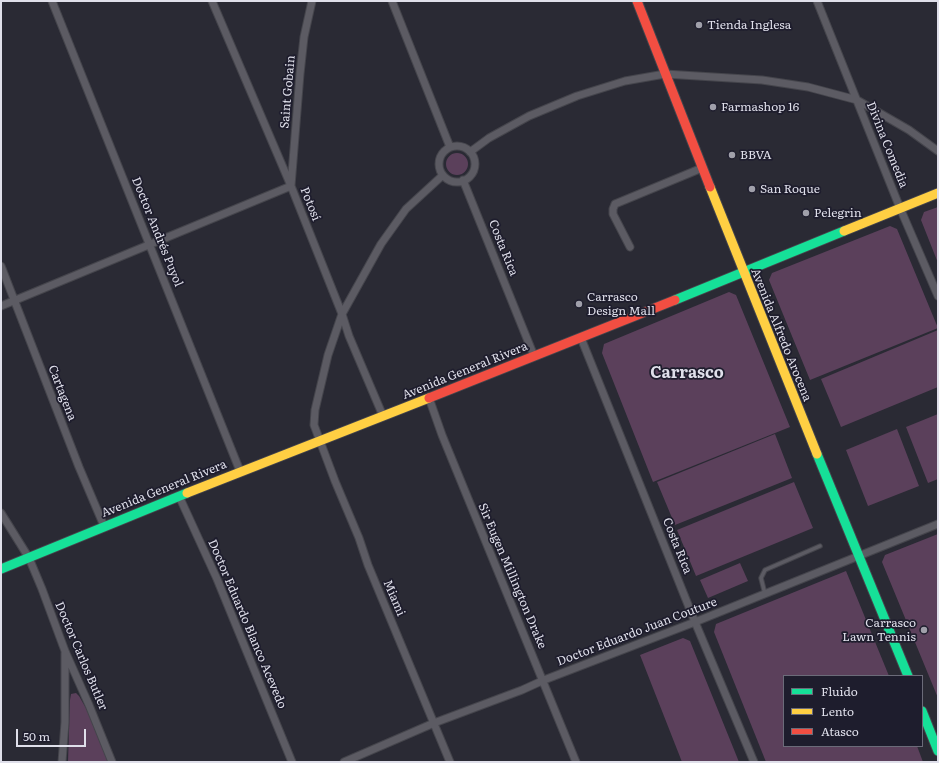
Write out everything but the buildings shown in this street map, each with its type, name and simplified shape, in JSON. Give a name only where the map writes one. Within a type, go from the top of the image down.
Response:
[{"type":"main road","name":"Avenida Alfredo Arocena","points":[[637,1],[743,272],[908,675]]},
{"type":"main road","name":"Avenida General Rivera","points":[[1,569],[240,471],[581,338],[900,208],[938,194]]},
{"type":"main road","points":[[923,714],[938,751]]},
{"type":"street","name":"Doctor Andrés Puyol","points":[[52,1],[240,471]]},
{"type":"street","name":"Potosí","points":[[212,1],[291,186],[342,314],[349,336],[383,416]]},
{"type":"street","name":"Saint Gobain","points":[[291,186],[304,37],[312,1]]},
{"type":"street","points":[[392,1],[450,147]]},
{"type":"street","name":"Divina Comedia","points":[[817,1],[900,208],[938,296]]},
{"type":"street","points":[[470,152],[489,138],[529,116],[577,96],[625,81],[665,74],[762,80],[808,87],[857,100],[909,130],[938,150]]},
{"type":"street","points":[[459,146],[470,152],[474,160],[474,170],[468,178],[464,180],[452,181],[443,175],[439,168],[440,159],[444,152],[450,147],[459,146]]},
{"type":"street","points":[[630,247],[613,214],[615,204],[702,168]]},
{"type":"street","name":"Miami","points":[[443,175],[406,209],[381,244],[342,314],[328,354],[315,410],[314,425],[334,481],[359,538],[368,565],[450,762]]},
{"type":"street","name":"Costa Rica","points":[[464,180],[534,356]]},
{"type":"street","points":[[1,306],[291,186]]},
{"type":"street","name":"Cartagena","points":[[1,266],[79,467],[104,526]]},
{"type":"street","name":"Costa Rica","points":[[581,338],[695,622],[754,762]]},
{"type":"street","name":"Sir Eugen Millington Drake","points":[[429,398],[442,435],[544,680],[576,762]]},
{"type":"street","name":"Doctor Eduardo Blanco Acevedo","points":[[180,496],[217,579],[292,762]]},
{"type":"street","name":"Doctor Carlos Butler","points":[[1,513],[29,558],[65,651],[90,705],[112,762]]},
{"type":"street","name":"Doctor Eduardo Juan Couture","points":[[344,762],[434,723],[695,622],[938,524]]},
{"type":"street","points":[[62,762],[65,722],[65,651]]},
{"type":"lane","points":[[765,594],[760,578],[765,570],[820,546]]},
{"type":"shaded area","points":[[457,153],[465,156],[468,164],[465,172],[457,175],[449,172],[446,164],[449,156]]},
{"type":"shaded area","points":[[938,207],[938,263],[921,220],[924,212]]},
{"type":"shaded area","points":[[890,226],[897,229],[938,328],[810,380],[769,280],[772,273]]},
{"type":"shaded area","points":[[729,292],[736,295],[790,427],[653,482],[602,353],[604,344]]},
{"type":"shaded area","points":[[938,330],[938,387],[841,427],[821,379]]},
{"type":"shaded area","points":[[938,414],[938,479],[928,483],[906,427]]},
{"type":"shaded area","points":[[897,429],[919,486],[868,506],[846,450]]},
{"type":"shaded area","points":[[775,434],[792,478],[675,525],[657,482]]},
{"type":"shaded area","points":[[794,482],[813,528],[696,576],[677,530]]},
{"type":"shaded area","name":"Carrasco Lawn Tennis","points":[[938,534],[938,698],[882,562],[885,555]]},
{"type":"shaded area","points":[[740,563],[748,581],[708,598],[700,580]]},
{"type":"shaded area","points":[[846,571],[889,675],[783,675],[783,747],[917,747],[923,762],[766,762],[714,632],[716,624]]},
{"type":"shaded area","points":[[683,638],[690,641],[739,762],[682,762],[640,655]]},
{"type":"shaded area","points":[[76,693],[87,710],[108,762],[68,762],[70,700],[71,694]]},
{"type":"traffic: fast","points":[[675,300],[844,231]]},
{"type":"traffic: fast","points":[[817,454],[908,675]]},
{"type":"traffic: fast","points":[[1,569],[187,493]]},
{"type":"traffic: fast","points":[[923,714],[938,751]]},
{"type":"traffic: slow","points":[[710,187],[817,454]]},
{"type":"traffic: slow","points":[[844,231],[938,193]]},
{"type":"traffic: slow","points":[[187,493],[429,398]]},
{"type":"traffic: jam","points":[[637,1],[710,187]]},
{"type":"traffic: jam","points":[[429,398],[675,300]]},
{"type":"place","name":"Tienda Inglesa","points":[[699,25]]},
{"type":"place","name":"Farmashop 16","points":[[713,107]]},
{"type":"place","name":"BBVA","points":[[732,155]]},
{"type":"place","name":"San Roque","points":[[752,189]]},
{"type":"place","name":"Pelegrin","points":[[806,213]]},
{"type":"place","name":"Carrasco Design Mall","points":[[579,304]]},
{"type":"place","name":"Carrasco Lawn Tennis","points":[[924,630]]},
{"type":"district","name":"Carrasco","points":[[687,373]]}]
